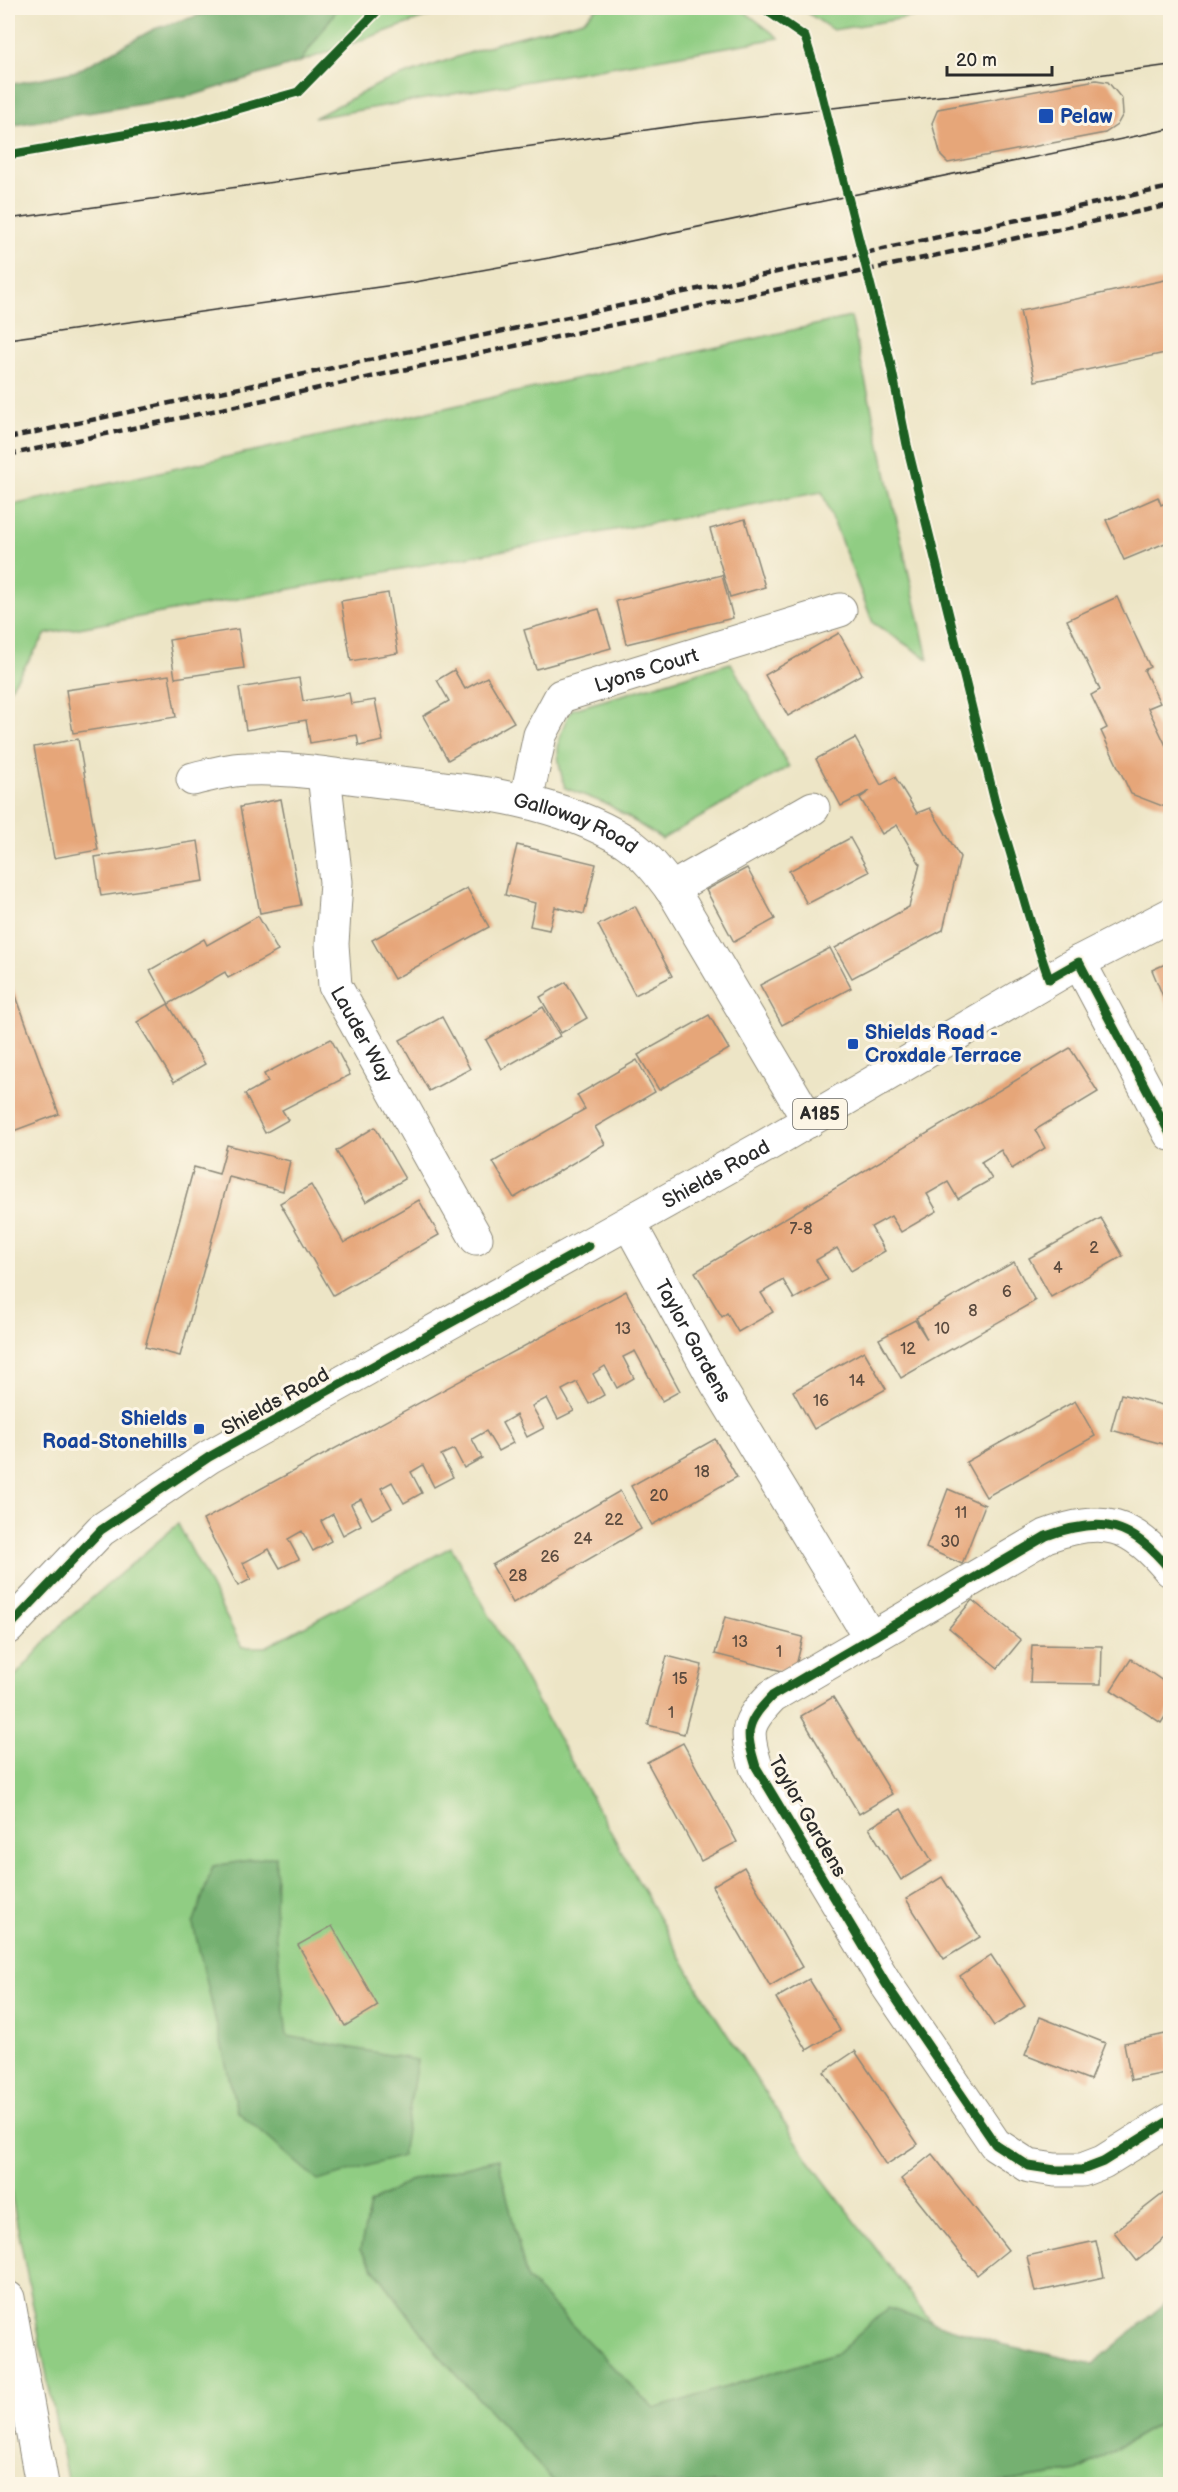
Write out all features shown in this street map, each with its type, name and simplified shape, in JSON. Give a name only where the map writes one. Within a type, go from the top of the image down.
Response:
[{"type":"street","name":"Lyons Court","points":[[526,801],[540,735],[561,696],[840,610]]},
{"type":"street","name":"Galloway Road","points":[[193,778],[244,769],[324,774],[526,801],[578,819],[625,841],[651,862],[671,889],[809,1121]]},
{"type":"street","name":"Lauder Way","points":[[324,774],[336,882],[332,952],[335,986],[476,1238]]},
{"type":"street","points":[[671,889],[813,808]]},
{"type":"street","name":"Shields Road","points":[[8,1628],[101,1530],[209,1457],[809,1121],[1078,962],[1170,915]]},
{"type":"street","points":[[1078,962],[1170,1134]]},
{"type":"street","name":"Taylor Gardens","points":[[629,1223],[717,1384],[871,1639]]},
{"type":"street","name":"Taylor Gardens","points":[[1170,1570],[1152,1547],[1119,1527],[1076,1526],[1046,1536],[772,1696],[755,1714],[747,1737],[756,1767],[886,1984],[996,2144],[1029,2166],[1056,2170],[1082,2170],[1103,2162],[1170,2120]]},
{"type":"street","points":[[8,2298],[42,2484]]},
{"type":"green space","points":[[223,8],[338,8],[300,62],[191,96],[8,126],[8,85],[77,71],[154,29]]},
{"type":"green space","points":[[338,8],[452,8],[300,62]]},
{"type":"green space","points":[[597,8],[740,8],[779,38],[314,118],[381,83],[507,40],[584,20]]},
{"type":"green space","points":[[800,8],[965,8],[833,30]]},
{"type":"green space","points":[[851,317],[928,659],[873,623],[822,492],[46,634],[8,692],[8,506]]},
{"type":"green space","points":[[731,663],[789,767],[662,839],[609,805],[565,788],[559,766],[558,748],[562,730],[571,710]]},
{"type":"green space","points":[[178,1524],[242,1647],[266,1647],[451,1547],[705,2000],[810,2162],[940,2333],[955,2484],[68,2484],[8,2178],[8,1684],[63,1623]]},
{"type":"green space","points":[[276,1856],[275,1930],[287,2036],[417,2060],[402,2156],[318,2181],[237,2111],[193,1924],[213,1866]]},
{"type":"green space","points":[[498,2159],[527,2279],[654,2409],[838,2353],[888,2308],[1001,2344],[1093,2364],[1170,2299],[1170,2418],[1077,2471],[989,2484],[556,2484],[438,2354],[360,2250],[370,2204],[409,2181]]},
{"type":"green space","points":[[1170,2418],[1170,2484],[1005,2484],[1008,2481],[1077,2471]]},
{"type":"building","points":[[1096,80],[1108,82],[1122,99],[1123,114],[1117,125],[1105,133],[948,163],[941,156],[932,123],[938,109]]},
{"type":"building","points":[[1170,279],[1170,352],[1035,381],[1020,311]]},
{"type":"building","points":[[1158,497],[1161,505],[1170,501],[1170,541],[1124,560],[1106,520]]},
{"type":"building","points":[[745,519],[765,587],[730,597],[710,529]]},
{"type":"building","points":[[722,575],[733,618],[626,644],[616,601]]},
{"type":"building","points":[[388,593],[398,653],[351,661],[341,601]]},
{"type":"building","points":[[1117,597],[1150,667],[1144,670],[1160,703],[1148,708],[1170,754],[1170,809],[1131,794],[1101,731],[1107,728],[1091,695],[1100,690],[1067,620]]},
{"type":"building","points":[[599,609],[611,648],[536,669],[524,630]]},
{"type":"building","points":[[238,629],[244,668],[175,678],[169,640]]},
{"type":"building","points":[[839,633],[862,674],[788,716],[765,675]]},
{"type":"building","points":[[454,670],[465,689],[487,677],[514,722],[448,760],[423,716],[449,701],[437,680]]},
{"type":"building","points":[[169,675],[176,717],[73,733],[66,690]]},
{"type":"building","points":[[299,678],[303,701],[349,693],[351,704],[375,700],[383,741],[359,746],[357,735],[310,743],[306,720],[246,730],[239,688]]},
{"type":"building","points":[[855,738],[881,785],[895,777],[917,813],[930,808],[960,857],[943,930],[852,978],[835,948],[909,907],[920,864],[897,825],[882,834],[860,798],[870,791],[841,806],[816,759]]},
{"type":"building","points":[[78,739],[98,850],[54,858],[34,747]]},
{"type":"building","points":[[281,799],[301,905],[260,913],[240,807]]},
{"type":"building","points":[[850,838],[869,872],[807,904],[789,871]]},
{"type":"building","points":[[198,841],[204,881],[101,896],[95,857]]},
{"type":"building","points":[[517,845],[596,864],[584,914],[555,907],[549,930],[530,926],[535,903],[505,895]]},
{"type":"building","points":[[747,868],[775,919],[734,942],[706,890]]},
{"type":"building","points":[[467,888],[489,927],[394,979],[372,940]]},
{"type":"building","points":[[635,906],[672,976],[635,995],[598,925]]},
{"type":"building","points":[[258,916],[278,951],[228,978],[225,972],[169,1004],[150,970],[204,939],[207,945]]},
{"type":"building","points":[[830,948],[851,988],[782,1025],[760,985]]},
{"type":"building","points":[[1170,962],[1170,1013],[1152,970]]},
{"type":"building","points":[[8,974],[59,1114],[8,1133]]},
{"type":"building","points":[[566,982],[587,1018],[561,1033],[540,997]]},
{"type":"building","points":[[168,1004],[205,1064],[174,1082],[137,1022]]},
{"type":"building","points":[[543,1007],[560,1036],[502,1069],[486,1040]]},
{"type":"building","points":[[709,1015],[729,1049],[659,1090],[638,1055]]},
{"type":"building","points":[[442,1017],[470,1069],[429,1091],[400,1040]]},
{"type":"building","points":[[331,1039],[350,1075],[282,1110],[288,1120],[265,1133],[245,1094],[268,1082],[264,1074]]},
{"type":"building","points":[[1070,1048],[1098,1092],[1035,1130],[1045,1148],[1012,1169],[1001,1150],[981,1162],[992,1179],[958,1199],[948,1182],[927,1194],[937,1211],[901,1232],[891,1216],[871,1227],[885,1251],[851,1271],[837,1248],[816,1260],[828,1280],[794,1299],[783,1280],[761,1293],[773,1312],[738,1332],[727,1313],[722,1317],[695,1272]]},
{"type":"building","points":[[637,1060],[655,1092],[595,1127],[605,1144],[514,1198],[493,1162],[585,1109],[577,1095]]},
{"type":"building","points":[[375,1127],[405,1179],[366,1202],[336,1151]]},
{"type":"building","points":[[227,1145],[290,1161],[283,1191],[229,1177],[180,1356],[145,1347],[194,1167],[219,1174]]},
{"type":"building","points":[[311,1185],[344,1243],[419,1200],[439,1235],[333,1295],[280,1203]]},
{"type":"building","points":[[1101,1218],[1123,1256],[1051,1297],[1029,1258]]},
{"type":"building","points":[[1014,1262],[1035,1301],[901,1378],[879,1339],[915,1320],[927,1339],[916,1318]]},
{"type":"building","points":[[626,1291],[680,1391],[662,1401],[635,1351],[623,1357],[634,1378],[617,1388],[605,1366],[593,1374],[604,1395],[589,1404],[577,1382],[562,1390],[574,1411],[558,1419],[547,1398],[532,1406],[544,1428],[527,1437],[516,1415],[502,1423],[513,1443],[498,1451],[486,1431],[472,1439],[482,1458],[464,1468],[454,1449],[441,1455],[453,1477],[434,1487],[423,1465],[411,1472],[422,1493],[404,1503],[392,1482],[381,1488],[392,1508],[372,1519],[361,1499],[351,1504],[361,1525],[343,1535],[333,1514],[321,1521],[331,1541],[313,1551],[302,1531],[288,1539],[299,1559],[280,1568],[269,1549],[243,1563],[251,1579],[238,1586],[203,1520]]},
{"type":"building","points":[[864,1351],[886,1389],[814,1429],[793,1391]]},
{"type":"building","points":[[1121,1394],[1170,1407],[1170,1446],[1111,1430]]},
{"type":"building","points":[[1075,1401],[1095,1436],[986,1497],[966,1462]]},
{"type":"building","points":[[715,1439],[737,1477],[652,1525],[631,1486]]},
{"type":"building","points":[[948,1489],[985,1505],[962,1564],[926,1548]]},
{"type":"building","points":[[620,1491],[641,1529],[513,1603],[492,1565]]},
{"type":"building","points":[[972,1600],[1021,1640],[998,1668],[949,1628]]},
{"type":"building","points":[[725,1617],[803,1637],[794,1674],[715,1654]]},
{"type":"building","points":[[1032,1645],[1102,1646],[1101,1684],[1030,1683]]},
{"type":"building","points":[[667,1656],[702,1665],[684,1734],[648,1725]]},
{"type":"building","points":[[1131,1659],[1170,1686],[1170,1709],[1161,1723],[1111,1690]]},
{"type":"building","points":[[833,1697],[892,1794],[859,1814],[801,1716]]},
{"type":"building","points":[[683,1743],[737,1842],[701,1861],[647,1762]]},
{"type":"building","points":[[901,1809],[932,1861],[901,1880],[869,1828]]},
{"type":"building","points":[[744,1867],[802,1967],[770,1986],[712,1886]]},
{"type":"building","points":[[942,1877],[980,1937],[944,1959],[906,1899]]},
{"type":"building","points":[[332,1926],[378,2006],[345,2026],[298,1945]]},
{"type":"building","points":[[991,1955],[1025,2006],[994,2026],[960,1976]]},
{"type":"building","points":[[809,1979],[840,2030],[807,2050],[776,1998]]},
{"type":"building","points":[[1040,2017],[1105,2043],[1090,2080],[1025,2055]]},
{"type":"building","points":[[1170,2033],[1170,2072],[1131,2080],[1124,2043]]},
{"type":"building","points":[[855,2051],[918,2144],[886,2165],[824,2072]]},
{"type":"building","points":[[932,2154],[1008,2250],[977,2275],[901,2179]]},
{"type":"building","points":[[1169,2189],[1170,2234],[1137,2261],[1114,2232]]},
{"type":"building","points":[[1096,2241],[1104,2277],[1035,2292],[1027,2256]]},
{"type":"tram line","points":[[8,219],[696,123],[968,93],[1170,65]]},
{"type":"tram line","points":[[8,339],[415,282],[549,258],[1170,129]]},
{"type":"railway","points":[[8,438],[1170,187]]},
{"type":"railway","points":[[8,455],[1170,205]]},
{"type":"cycle path","points":[[8,155],[181,125],[298,92],[380,8]]},
{"type":"cycle path","points":[[763,8],[805,37],[816,72],[890,361],[907,445],[997,810],[1049,979],[1079,962],[1170,1134]]},
{"type":"cycle path","points":[[8,1628],[101,1530],[209,1457],[589,1246]]},
{"type":"cycle path","points":[[1170,1570],[1143,1542],[1115,1528],[1100,1525],[1084,1526],[1046,1536],[772,1696],[752,1721],[749,1736],[756,1767],[886,1984],[995,2144],[1029,2166],[1055,2170],[1082,2170],[1103,2162],[1170,2120]]},
{"type":"place","name":"Pelaw","points":[[1046,116]]},
{"type":"place","name":"Shields Road - Croxdale Terrace","points":[[853,1044]]},
{"type":"place","name":"Shields Road-Stonehills","points":[[199,1429]]}]
